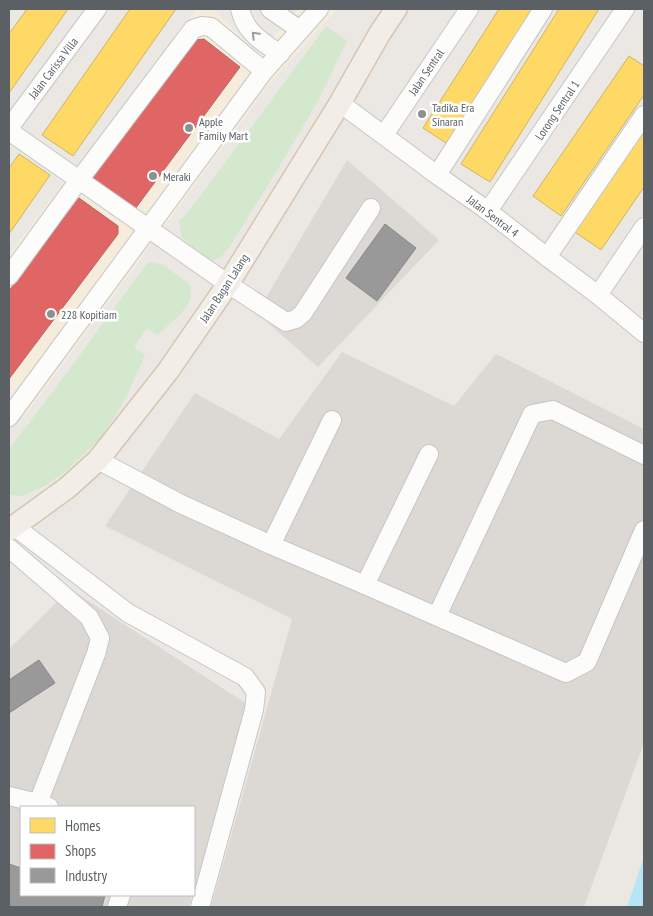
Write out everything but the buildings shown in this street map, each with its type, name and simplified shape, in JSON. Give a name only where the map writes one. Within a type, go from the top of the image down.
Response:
[{"type":"main road","name":"Jalan Bagan Lalang","points":[[12,528],[67,488],[98,460],[168,371],[228,284],[396,9]]},
{"type":"street","name":"Jalan Carissa Villa","points":[[9,129],[97,9]]},
{"type":"street","points":[[240,9],[243,20],[250,32],[280,54]]},
{"type":"street","points":[[270,9],[300,30]]},
{"type":"street","points":[[10,414],[264,71],[319,9]]},
{"type":"street","name":"Jalan Sentral","points":[[384,135],[469,9]]},
{"type":"street","points":[[437,175],[543,9]]},
{"type":"street","name":"Lorong Sentral 1","points":[[488,211],[625,9]]},
{"type":"street","points":[[9,276],[193,30],[202,26],[211,27],[264,71]]},
{"type":"street","name":"Jalan Sentral 4","points":[[340,103],[488,211],[644,332]]},
{"type":"street","points":[[547,258],[644,115]]},
{"type":"street","points":[[9,129],[228,284],[286,322],[303,313],[371,208]]},
{"type":"street","points":[[598,295],[644,227]]},
{"type":"street","points":[[437,616],[532,414],[554,410],[644,455]]},
{"type":"street","points":[[271,545],[332,420]]},
{"type":"street","points":[[365,585],[429,454]]},
{"type":"street","points":[[98,460],[181,504],[566,674],[587,662],[644,530]]},
{"type":"street","points":[[12,528],[128,613],[245,677],[256,692],[254,710],[200,907]]},
{"type":"street","points":[[9,548],[89,617],[100,638],[44,805],[9,796]]},
{"type":"shaded area","points":[[197,9],[212,9],[259,53],[298,9],[337,9],[270,83],[24,417],[9,408],[9,254]]},
{"type":"shaded area","points":[[347,160],[439,240],[318,367],[257,313]]},
{"type":"shaded area","points":[[342,352],[454,406],[496,354],[644,429],[644,743],[584,907],[211,907],[292,619],[105,526],[195,393],[279,439]]},
{"type":"shaded area","points":[[70,589],[250,706],[195,887],[195,806],[20,806],[20,896],[192,896],[189,907],[9,907],[9,649]]},
{"type":"green space","points":[[326,26],[347,41],[318,101],[231,245],[222,256],[215,260],[208,259],[182,238],[179,221],[207,187]]},
{"type":"green space","points":[[148,262],[164,265],[190,285],[190,300],[181,313],[157,335],[147,328],[134,347],[145,355],[129,391],[100,439],[65,472],[45,486],[22,496],[9,495],[9,449]]},
{"type":"water","points":[[644,857],[644,907],[627,907]]},
{"type":"place","name":"Tadika Era Sinaran","points":[[422,114]]},
{"type":"place","name":"Apple Family Mart","points":[[189,128]]},
{"type":"place","name":"Meraki","points":[[153,176]]},
{"type":"place","name":"228 Kopitiam","points":[[51,314]]}]
